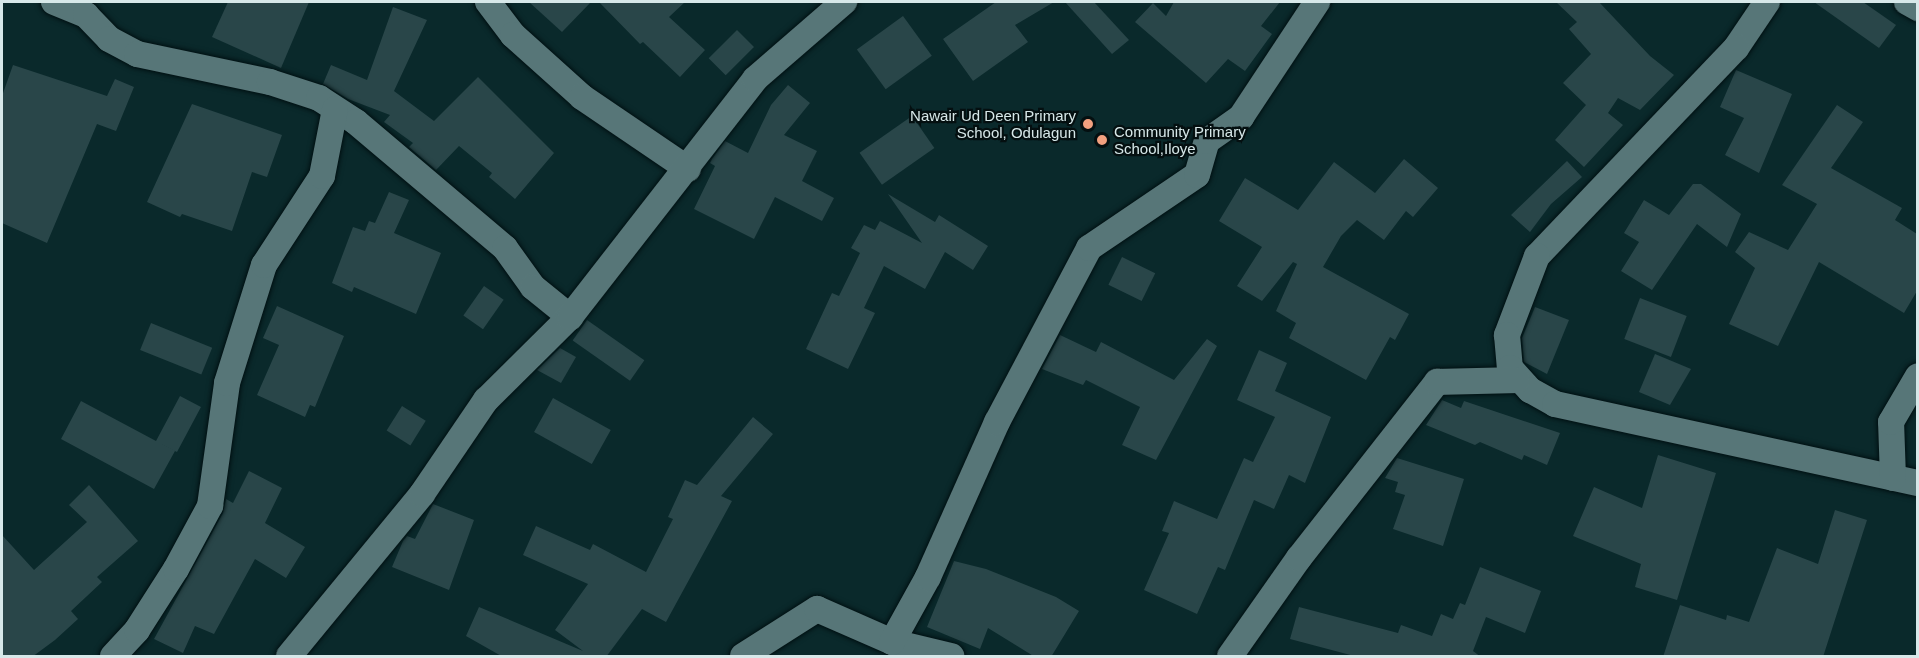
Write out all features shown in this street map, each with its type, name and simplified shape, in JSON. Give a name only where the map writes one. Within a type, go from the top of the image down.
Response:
[{"type":"street","points":[[54,2],[86,15],[109,39],[137,54],[270,82],[319,98],[335,108],[505,248],[533,287],[570,317]]},
{"type":"street","points":[[488,2],[513,35],[582,97],[688,169]]},
{"type":"street","points":[[289,657],[422,494],[486,400],[570,317],[594,282],[688,169],[699,146],[755,79],[844,2]]},
{"type":"street","points":[[892,642],[928,577],[997,422],[1089,248],[1197,175],[1207,141],[1241,117],[1317,2]]},
{"type":"street","points":[[1517,380],[1510,368],[1506,335],[1537,256],[1736,48],[1767,2]]},
{"type":"street","points":[[1907,2],[1917,8]]},
{"type":"street","points":[[113,657],[137,630],[176,569],[210,506],[226,383],[264,265],[322,176],[335,108]]},
{"type":"street","points":[[1893,478],[1891,422],[1917,376]]},
{"type":"street","points":[[1230,657],[1299,558],[1437,382],[1517,380],[1565,406],[1615,419],[1725,438],[1917,483]]},
{"type":"street","points":[[743,657],[817,609],[892,642],[951,657]]},
{"type":"building","points":[[228,2],[309,2],[281,68],[212,37]]},
{"type":"building","points":[[529,2],[591,2],[562,32]]},
{"type":"building","points":[[599,2],[685,2],[669,17],[705,50],[680,77],[643,42],[640,44]]},
{"type":"building","points":[[996,2],[1054,2],[1015,25],[1028,42],[973,81],[943,39]]},
{"type":"building","points":[[1065,2],[1094,2],[1129,40],[1112,54]]},
{"type":"building","points":[[1174,2],[1280,2],[1261,26],[1272,34],[1245,71],[1228,59],[1206,83],[1135,22],[1153,3],[1166,16]]},
{"type":"building","points":[[1556,2],[1599,2],[1650,56],[1674,75],[1640,110],[1618,98],[1608,113],[1623,125],[1584,167],[1555,140],[1586,105],[1563,83],[1591,54],[1569,29],[1577,22]]},
{"type":"building","points":[[1814,2],[1863,2],[1896,25],[1879,48]]},
{"type":"building","points":[[393,7],[427,20],[394,91],[434,121],[478,77],[554,153],[515,199],[489,177],[492,173],[459,146],[436,170],[409,147],[413,143],[384,122],[390,115],[348,99],[323,84],[331,65],[367,80]]},
{"type":"building","points":[[903,16],[932,56],[886,89],[857,50]]},
{"type":"building","points":[[737,30],[754,47],[726,75],[709,58]]},
{"type":"building","points":[[13,65],[107,96],[115,79],[134,87],[116,131],[97,124],[47,243],[2,223],[2,96]]},
{"type":"building","points":[[1736,70],[1792,94],[1759,173],[1725,155],[1744,118],[1720,107]]},
{"type":"building","points":[[788,85],[810,103],[784,135],[817,151],[802,181],[834,198],[822,221],[775,197],[754,239],[694,209],[715,166],[710,163],[725,141],[748,153],[771,105]]},
{"type":"building","points":[[192,104],[282,135],[267,177],[252,172],[232,231],[182,214],[180,217],[147,202]]},
{"type":"building","points":[[1837,105],[1863,122],[1831,168],[1902,208],[1895,220],[1917,234],[1917,291],[1904,313],[1819,262],[1778,346],[1729,324],[1755,268],[1735,252],[1749,232],[1788,250],[1817,204],[1782,185]]},
{"type":"building","points":[[912,116],[934,148],[882,185],[860,153]]},
{"type":"building","points":[[1404,159],[1438,188],[1413,217],[1406,211],[1384,240],[1357,220],[1341,236],[1323,267],[1409,314],[1395,340],[1390,337],[1366,380],[1289,338],[1296,323],[1276,311],[1297,264],[1293,262],[1262,301],[1237,286],[1262,247],[1219,221],[1245,178],[1298,210],[1334,162],[1375,193]]},
{"type":"building","points":[[1567,161],[1582,177],[1551,204],[1530,232],[1511,215]]},
{"type":"building","points":[[1693,184],[1701,184],[1741,214],[1727,247],[1697,224],[1652,290],[1621,271],[1639,242],[1624,233],[1644,200],[1669,215]]},
{"type":"building","points":[[389,192],[409,200],[394,233],[441,253],[416,314],[354,287],[352,292],[332,283],[353,227],[365,231],[369,221],[375,223]]},
{"type":"building","points":[[888,194],[935,222],[939,215],[988,246],[973,270],[945,252],[925,289],[884,266],[864,308],[875,313],[848,369],[806,349],[832,293],[839,296],[860,253],[851,248],[864,225],[875,230],[880,221],[922,243]]},
{"type":"building","points":[[1122,257],[1155,273],[1142,301],[1108,285]]},
{"type":"building","points":[[484,286],[504,300],[483,329],[463,315]]},
{"type":"building","points":[[1640,298],[1687,316],[1671,357],[1624,339]]},
{"type":"building","points":[[277,306],[344,336],[315,407],[310,405],[305,417],[257,395],[279,345],[263,338]]},
{"type":"building","points":[[1535,307],[1569,320],[1547,374],[1524,362],[1522,338]]},
{"type":"building","points":[[587,320],[644,360],[630,381],[573,340]]},
{"type":"building","points":[[151,323],[212,348],[201,375],[140,350]]},
{"type":"building","points":[[1060,335],[1096,352],[1101,342],[1174,380],[1207,339],[1217,346],[1156,460],[1122,445],[1140,407],[1086,380],[1083,385],[1042,369]]},
{"type":"building","points":[[560,348],[576,357],[561,383],[537,370]]},
{"type":"building","points":[[1259,350],[1287,363],[1275,391],[1331,417],[1305,483],[1289,475],[1274,509],[1254,500],[1225,570],[1218,567],[1197,614],[1144,590],[1169,533],[1162,531],[1174,501],[1217,519],[1244,458],[1253,462],[1275,417],[1237,400]]},
{"type":"building","points":[[1655,354],[1691,369],[1670,405],[1639,392]]},
{"type":"building","points":[[180,396],[201,407],[154,489],[61,439],[81,401],[156,441]]},
{"type":"building","points":[[553,398],[611,430],[592,464],[534,432]]},
{"type":"building","points":[[1442,400],[1461,408],[1464,401],[1560,433],[1547,465],[1524,455],[1522,460],[1480,442],[1475,445],[1426,425]]},
{"type":"building","points":[[402,406],[426,421],[410,445],[387,431]]},
{"type":"building","points":[[753,417],[773,434],[721,496],[732,501],[666,622],[642,609],[606,657],[503,657],[466,636],[479,607],[583,651],[555,630],[588,584],[523,555],[536,526],[590,550],[593,544],[646,572],[673,519],[668,517],[685,480],[697,485]]},
{"type":"building","points":[[1658,455],[1716,473],[1677,600],[1635,587],[1641,564],[1573,536],[1594,487],[1642,508]]},
{"type":"building","points":[[1397,458],[1464,479],[1443,546],[1393,529],[1405,495],[1395,492],[1398,482],[1385,478]]},
{"type":"building","points":[[249,471],[282,488],[265,523],[305,547],[286,578],[255,559],[214,634],[195,626],[183,653],[154,639],[223,513],[226,499],[233,503]]},
{"type":"building","points":[[89,485],[138,541],[97,577],[102,582],[71,611],[78,619],[55,640],[32,657],[2,657],[2,535],[34,570],[87,522],[69,505]]},
{"type":"building","points":[[433,504],[474,520],[449,590],[392,567],[403,541],[407,536],[415,539]]},
{"type":"building","points":[[1835,510],[1867,520],[1823,657],[1663,657],[1680,605],[1726,620],[1727,615],[1749,622],[1777,548],[1818,564]]},
{"type":"building","points":[[954,561],[986,569],[1056,597],[1079,611],[1051,657],[1035,657],[988,628],[980,649],[927,627]]},
{"type":"building","points":[[1480,567],[1541,591],[1525,633],[1486,617],[1473,651],[1481,657],[1358,657],[1290,639],[1299,607],[1398,633],[1401,625],[1432,636],[1441,614],[1453,619],[1460,603],[1465,605]]},
{"type":"place","name":"Nawair Ud Deen Primary School, Odulagun","points":[[1088,124]]},
{"type":"place","name":"Community Primary School,Iloye","points":[[1102,140]]}]
